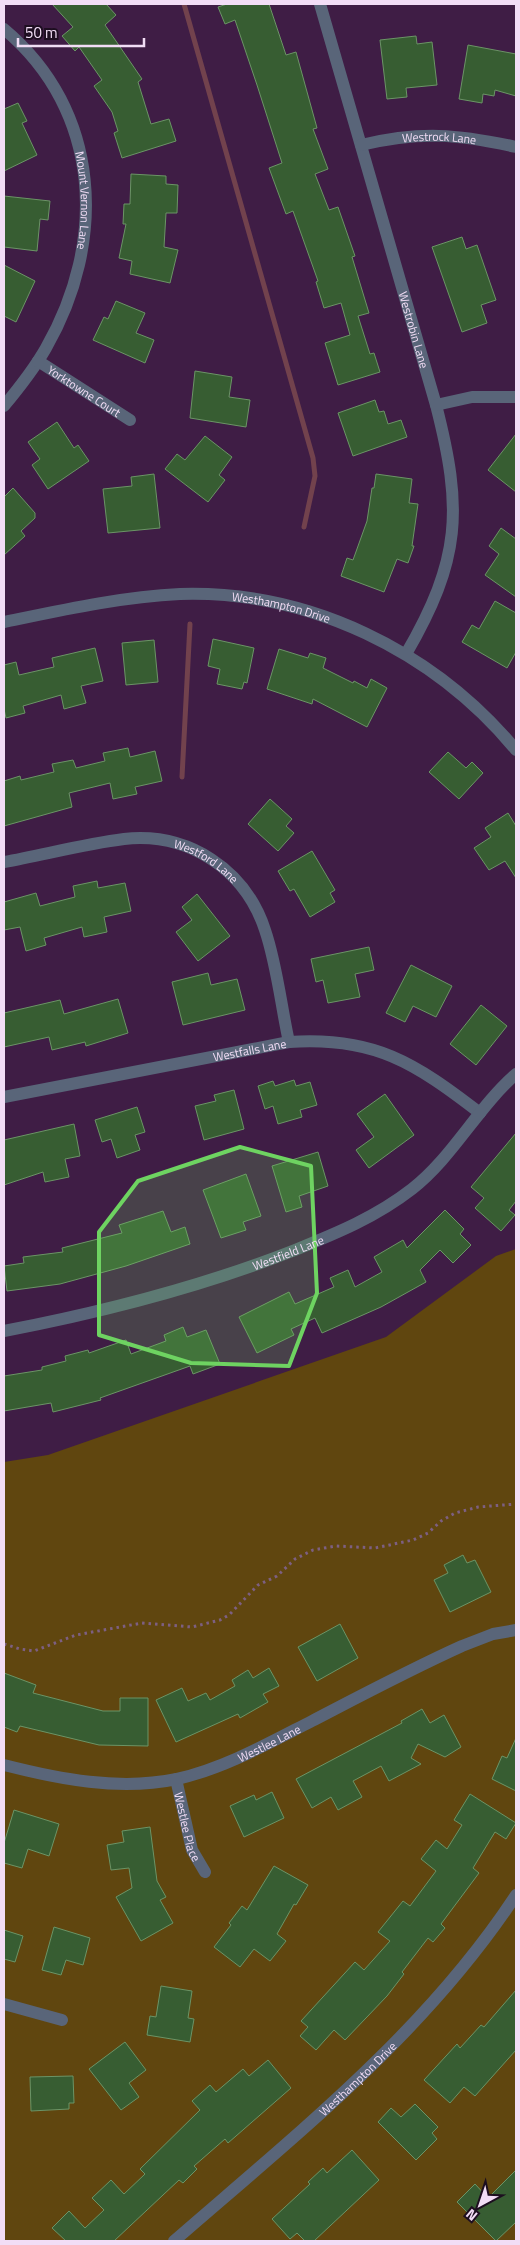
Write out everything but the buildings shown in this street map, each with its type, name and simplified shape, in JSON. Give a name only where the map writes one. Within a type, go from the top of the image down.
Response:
[{"type":"street","name":"Westrobin Lane","points":[[320,4],[436,405],[453,488],[452,536],[448,564],[437,594],[406,654]]},
{"type":"street","name":"Mount Vernon Lane","points":[[4,29],[39,66],[62,101],[75,135],[86,183],[86,235],[80,264],[62,317],[38,361],[4,406]]},
{"type":"street","name":"Westrock Lane","points":[[361,145],[394,138],[433,134],[478,139],[516,147]]},
{"type":"street","name":"Yorktowne Court","points":[[38,361],[130,420]]},
{"type":"street","points":[[436,405],[472,397],[516,397]]},
{"type":"street","name":"Westhampton Drive","points":[[4,622],[80,607],[156,596],[191,594],[236,596],[280,603],[315,613],[358,630],[427,666],[466,698],[516,750]]},
{"type":"street","name":"Westford Lane","points":[[4,862],[125,839],[175,842],[197,850],[216,862],[232,873],[246,891],[266,931],[288,1042]]},
{"type":"street","name":"Westfalls Lane","points":[[4,1097],[288,1042],[332,1041],[374,1049],[419,1068],[480,1113]]},
{"type":"street","name":"Westfield Lane","points":[[4,1331],[72,1318],[207,1281],[272,1259],[350,1228],[392,1204],[427,1176],[516,1074]]},
{"type":"street","name":"Westlee Lane","points":[[4,1765],[54,1777],[90,1782],[137,1783],[176,1779],[245,1755],[462,1646],[493,1634],[516,1630]]},
{"type":"street","name":"Westlee Place","points":[[176,1779],[192,1850],[205,1872]]},
{"type":"street","name":"Westhampton Drive","points":[[174,2241],[336,2100],[394,2045],[471,1957],[516,1894]]},
{"type":"street","points":[[4,2004],[62,2020]]},
{"type":"path","points":[[4,1644],[20,1650],[34,1651],[76,1635],[142,1623],[192,1627],[220,1620],[229,1615],[258,1585],[277,1576],[295,1559],[313,1550],[336,1546],[375,1548],[413,1540],[428,1533],[441,1520],[455,1513],[478,1507],[516,1504]]},
{"type":"highlighted area","points":[[240,1147],[311,1166],[317,1293],[289,1366],[191,1363],[99,1335],[99,1232],[138,1181]]},
{"type":"shaded area","points":[[516,1249],[516,2241],[4,2241],[4,1462],[48,1455],[386,1337],[496,1256]]},
{"type":"waterway","points":[[184,4],[313,458],[315,476],[304,527]]},
{"type":"waterway","points":[[182,777],[190,624]]}]
